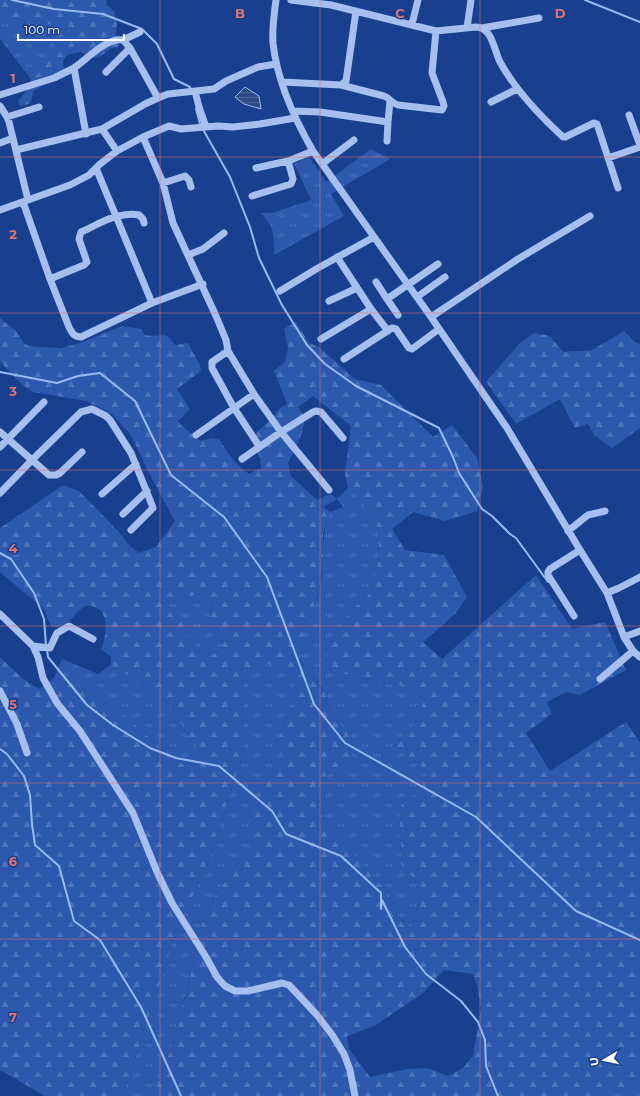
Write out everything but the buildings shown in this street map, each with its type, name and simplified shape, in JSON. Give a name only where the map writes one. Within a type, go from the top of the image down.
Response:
[{"type":"street","points":[[276,0],[273,31],[276,64],[294,114],[313,151],[408,284],[507,428],[568,531],[607,593],[624,637],[633,651],[640,657]]},
{"type":"street","points":[[291,0],[331,3],[356,11],[436,31],[482,28],[539,18]]},
{"type":"street","points":[[412,24],[418,0]]},
{"type":"street","points":[[467,28],[471,0]]},
{"type":"street","points":[[341,85],[346,81],[356,11]]},
{"type":"street","points":[[482,28],[487,32],[500,62],[517,89],[563,137],[594,123],[597,124],[618,188]]},
{"type":"street","points":[[282,82],[341,85],[388,97],[390,101],[398,105],[438,111],[443,110],[443,102],[432,73],[432,60],[436,31]]},
{"type":"street","points":[[0,95],[54,78],[74,68],[112,40],[123,40],[140,32]]},
{"type":"street","points":[[123,40],[130,48],[158,98]]},
{"type":"street","points":[[106,72],[130,48]]},
{"type":"street","points":[[16,150],[102,129],[145,104],[168,94],[214,89],[226,81],[258,67],[276,64]]},
{"type":"street","points":[[74,68],[86,134]]},
{"type":"street","points":[[491,102],[517,89]]},
{"type":"street","points":[[193,92],[199,107],[203,128]]},
{"type":"street","points":[[387,141],[390,101]]},
{"type":"street","points":[[0,106],[7,117],[13,138],[25,201],[50,279],[73,334],[77,337],[81,337],[152,303],[203,284]]},
{"type":"street","points":[[7,117],[39,107]]},
{"type":"street","points":[[0,210],[70,185],[89,175],[117,151],[143,137],[169,126],[181,130],[247,126],[294,114],[320,112],[388,122]]},
{"type":"street","points":[[608,158],[640,146],[629,115]]},
{"type":"street","points":[[102,129],[117,151]]},
{"type":"street","points":[[143,137],[163,182],[173,223],[203,284],[221,328],[228,351],[254,394],[281,432],[329,490]]},
{"type":"street","points":[[0,143],[13,138]]},
{"type":"street","points":[[322,164],[354,140]]},
{"type":"street","points":[[256,168],[288,161],[313,151]]},
{"type":"street","points":[[252,196],[291,184],[293,179],[288,161]]},
{"type":"street","points":[[96,168],[152,303]]},
{"type":"street","points":[[163,182],[185,176],[191,187]]},
{"type":"street","points":[[50,279],[84,265],[87,262],[79,239],[81,232],[116,216],[134,214],[139,215],[143,219],[144,223]]},
{"type":"street","points":[[431,317],[518,258],[590,216]]},
{"type":"street","points":[[188,255],[203,249],[224,233]]},
{"type":"street","points":[[280,290],[374,237]]},
{"type":"street","points":[[338,258],[371,309],[388,331]]},
{"type":"street","points":[[387,299],[438,264]]},
{"type":"street","points":[[416,297],[445,277]]},
{"type":"street","points":[[376,282],[398,315]]},
{"type":"street","points":[[330,301],[357,288]]},
{"type":"street","points":[[321,339],[371,309]]},
{"type":"street","points":[[344,359],[395,328],[412,349],[439,329]]},
{"type":"street","points":[[228,351],[212,362],[212,368],[234,408],[259,446]]},
{"type":"street","points":[[196,435],[254,394]]},
{"type":"street","points":[[0,446],[44,402]]},
{"type":"street","points":[[0,493],[81,412],[92,409],[106,416],[110,420],[131,453],[153,508],[131,530]]},
{"type":"street","points":[[242,459],[259,446],[316,411],[321,412],[342,438]]},
{"type":"street","points":[[0,432],[49,475],[56,475],[82,452]]},
{"type":"street","points":[[102,494],[136,464]]},
{"type":"street","points":[[123,514],[147,491]]},
{"type":"street","points":[[568,531],[588,515],[605,511]]},
{"type":"street","points":[[574,616],[548,575],[548,572],[550,569],[580,550]]},
{"type":"street","points":[[607,593],[640,577]]},
{"type":"street","points":[[1,617],[33,646],[38,657],[43,678],[57,702],[80,731],[133,813],[157,872],[172,903],[217,977],[225,986],[235,991],[248,991],[282,983],[289,985],[317,1015],[333,1036],[344,1054],[350,1070],[355,1096]]},
{"type":"street","points":[[33,646],[46,648],[57,633],[69,626],[93,639]]},
{"type":"street","points":[[624,637],[640,631]]},
{"type":"street","points":[[600,679],[633,651]]},
{"type":"street","points":[[0,691],[17,724],[27,753]]},
{"type":"green space","points":[[0,0],[106,0],[107,5],[114,11],[117,24],[115,40],[119,44],[118,47],[111,48],[101,56],[92,58],[81,52],[67,55],[63,61],[64,71],[34,91],[29,104],[20,106],[18,102],[19,99],[30,86],[31,79],[43,69],[51,57],[55,43],[54,27],[43,21],[0,19]]},
{"type":"green space","points":[[0,19],[43,21],[54,27],[55,43],[51,57],[48,64],[38,75],[31,79],[0,39]]},
{"type":"green space","points":[[371,149],[390,159],[331,194],[344,216],[274,255],[273,232],[269,223],[261,213],[272,213],[311,200],[294,163],[309,157],[326,182]]},
{"type":"green space","points":[[0,318],[16,331],[24,343],[29,346],[36,347],[61,348],[80,343],[122,326],[141,329],[145,335],[164,335],[170,338],[175,345],[188,343],[200,365],[201,371],[177,389],[190,409],[178,421],[200,441],[212,438],[219,439],[232,458],[249,474],[261,468],[260,457],[254,446],[257,432],[280,408],[287,404],[274,371],[285,362],[288,348],[284,329],[296,322],[309,343],[319,347],[355,379],[381,385],[433,437],[452,425],[477,458],[483,486],[477,511],[445,521],[413,512],[392,529],[405,550],[444,555],[467,597],[455,614],[423,642],[442,659],[536,575],[572,629],[605,622],[626,670],[580,695],[566,692],[547,702],[552,714],[526,733],[550,771],[626,722],[640,742],[640,1090],[623,1090],[592,1096],[153,1096],[174,1040],[195,956],[193,943],[217,892],[255,836],[250,810],[271,767],[284,762],[277,741],[298,692],[290,677],[285,672],[275,670],[262,658],[256,662],[249,674],[246,684],[246,735],[243,753],[213,848],[198,885],[179,923],[123,1096],[45,1096],[0,1070],[0,657],[22,678],[39,689],[54,678],[75,684],[125,716],[178,763],[193,764],[200,750],[185,731],[173,707],[111,665],[111,657],[101,649],[106,626],[103,615],[100,611],[93,607],[86,606],[80,609],[66,624],[58,627],[52,626],[48,620],[45,610],[0,572],[0,528],[63,485],[79,491],[138,553],[156,547],[175,521],[148,471],[131,435],[111,413],[86,401],[33,392],[11,374],[0,361]],"holes":[[[313,396],[351,426],[345,474],[348,488],[361,499],[378,528],[379,555],[374,586],[366,598],[352,609],[334,636],[325,653],[331,671],[380,683],[399,685],[425,699],[414,724],[395,745],[427,771],[421,792],[402,802],[399,832],[402,850],[401,864],[422,888],[411,930],[399,918],[388,893],[329,827],[322,815],[316,793],[318,779],[344,769],[352,757],[350,735],[330,713],[325,693],[302,664],[300,653],[302,641],[319,590],[323,561],[323,533],[330,512],[323,507],[337,499],[331,494],[317,500],[291,476],[288,463],[304,426],[302,414],[298,407]],[[202,593],[213,602],[210,616],[211,622],[220,632],[223,651],[212,654],[199,652],[183,625],[172,612],[167,597],[183,598]],[[444,970],[473,974],[477,985],[481,1009],[473,1056],[463,1068],[448,1076],[427,1068],[407,1069],[370,1077],[349,1049],[347,1036],[374,1026],[422,994]]]},
{"type":"green space","points":[[624,331],[635,342],[640,344],[640,428],[612,448],[594,435],[588,424],[575,428],[560,399],[516,424],[486,382],[520,343],[534,333],[550,336],[563,352],[592,350]]},
{"type":"green space","points":[[348,488],[361,499],[378,528],[379,555],[374,586],[366,598],[352,609],[334,636],[325,653],[331,671],[380,683],[399,685],[425,699],[414,724],[395,745],[427,771],[421,792],[402,802],[399,832],[402,850],[401,864],[422,888],[411,930],[399,918],[388,893],[329,827],[322,815],[316,793],[318,779],[330,774],[339,723],[334,718],[328,707],[326,695],[322,688],[304,666],[300,655],[300,648],[304,631],[319,591],[325,532],[330,512],[343,507],[337,499]]},
{"type":"green space","points":[[203,593],[213,602],[210,616],[211,622],[220,632],[223,651],[212,654],[199,652],[183,625],[172,612],[167,597],[183,598]]},
{"type":"green space","points":[[262,658],[281,671],[285,672],[290,677],[298,692],[277,741],[285,763],[250,810],[255,836],[217,892],[193,943],[195,956],[174,1040],[153,1096],[123,1096],[179,923],[198,885],[213,848],[243,753],[246,735],[246,684],[249,674],[256,662]]},
{"type":"green space","points":[[62,659],[98,674],[111,665],[173,707],[185,731],[200,750],[193,764],[178,763],[125,716],[75,684],[54,678]]},
{"type":"green space","points":[[623,1090],[640,1090],[640,1096],[592,1096]]},
{"type":"shaded area","points":[[245,87],[259,96],[261,109],[244,104],[235,97]]},
{"type":"waterway","points":[[12,0],[54,9],[103,14],[142,29],[157,44],[174,79],[190,87],[191,90]]},
{"type":"waterway","points":[[585,0],[640,22]]},
{"type":"waterway","points":[[196,109],[200,124],[230,177],[250,227],[259,258],[282,305],[307,345],[325,364],[356,386],[439,428],[459,473],[482,509],[516,538],[548,582]]},
{"type":"waterway","points":[[0,372],[57,383],[78,376],[100,373],[135,401],[171,475],[224,517],[267,577],[314,704],[345,743],[476,817],[576,911],[640,940]]},
{"type":"waterway","points":[[0,553],[11,559],[34,593],[44,619],[46,645]]},
{"type":"waterway","points":[[47,649],[48,657],[87,705],[113,725],[150,748],[176,758],[219,766],[272,811],[286,834],[341,856],[381,893],[381,909],[382,900],[405,947],[426,974],[461,1001],[478,1022],[485,1040],[486,1066],[498,1096]]},
{"type":"waterway","points":[[0,749],[7,754],[24,776],[30,795],[35,845],[59,866],[74,921],[100,940],[141,1007],[181,1096]]}]
